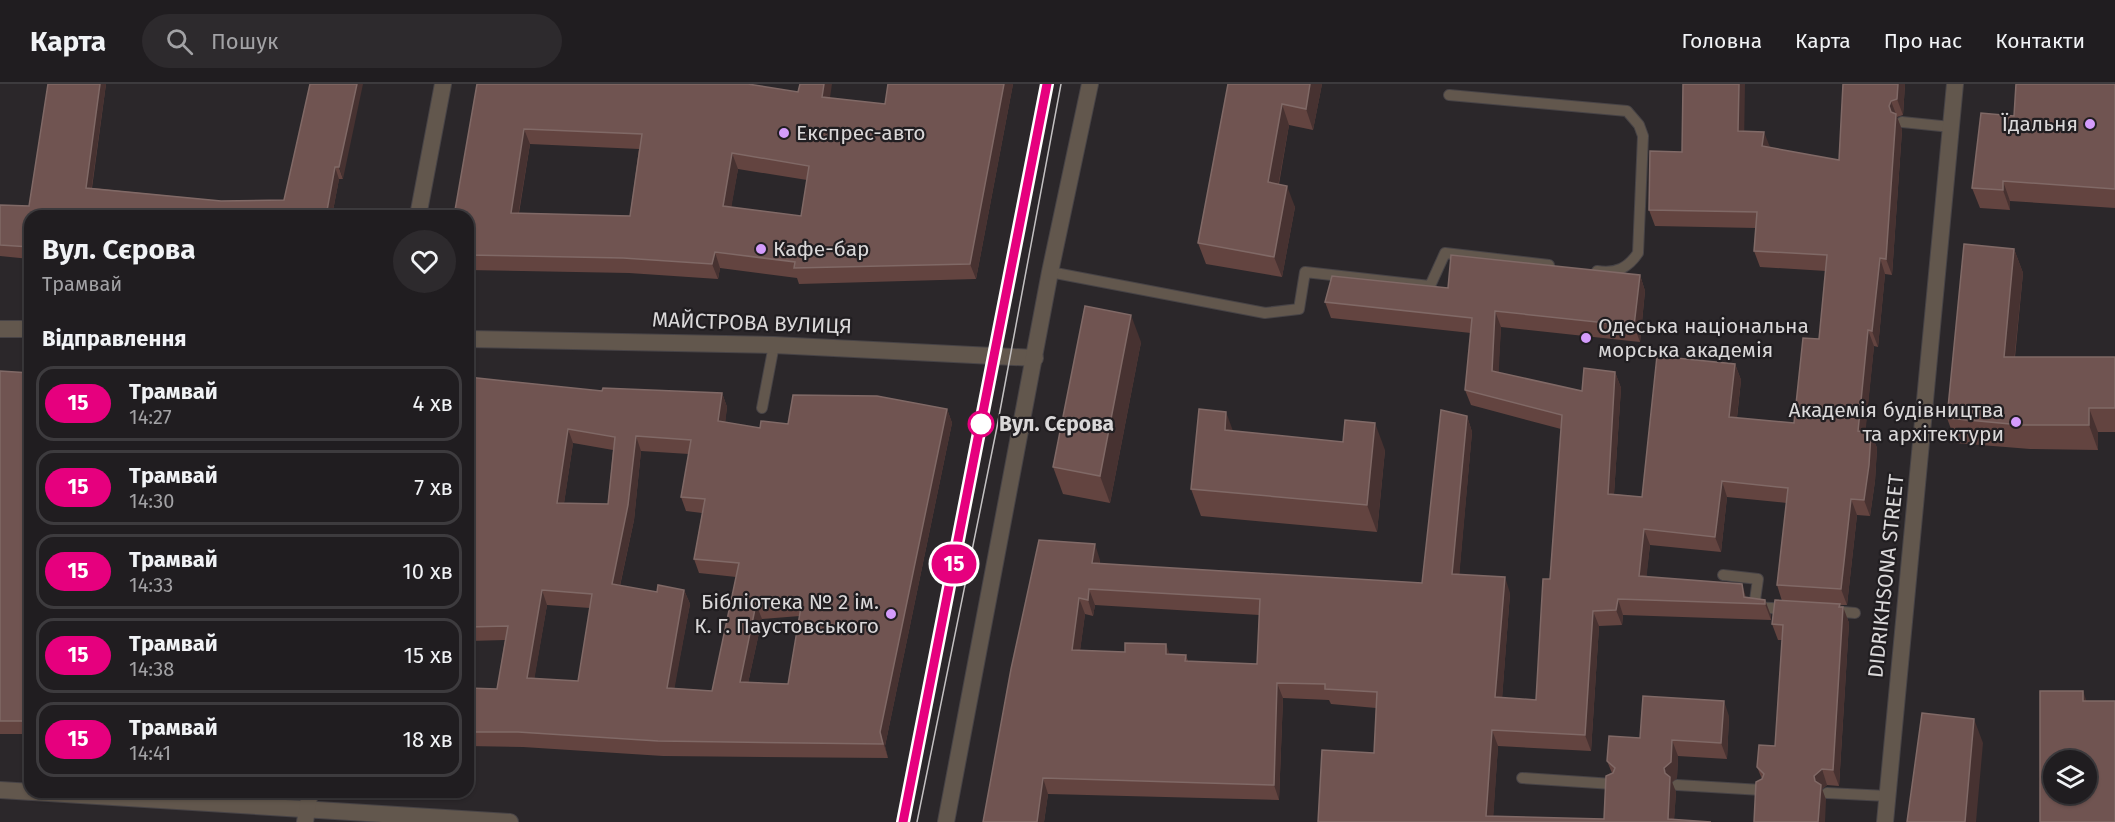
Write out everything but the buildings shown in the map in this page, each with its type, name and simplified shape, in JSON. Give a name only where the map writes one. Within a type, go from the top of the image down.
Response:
[{"type":"street","points":[[419,210],[442,84]]},
{"type":"street","points":[[946,822],[1050,272],[1090,84]]},
{"type":"street","name":"DIDRIKHSONA STREET","points":[[1885,822],[1931,358],[1955,84]]},
{"type":"street","points":[[0,328],[24,329]]},
{"type":"street","name":"МАЙСТРОВА ВУЛИЦЯ","points":[[474,339],[774,345],[1035,358]]},
{"type":"street","points":[[0,790],[24,792]]},
{"type":"street","points":[[94,798],[306,816],[510,822]]},
{"type":"street","points":[[306,816],[309,798]]},
{"type":"lane","points":[[1449,95],[1627,111],[1640,125],[1643,136],[1638,253],[1628,267],[1606,273],[1583,270]]},
{"type":"lane","points":[[1902,122],[1950,126]]},
{"type":"lane","points":[[1050,272],[1265,313],[1299,309],[1305,272],[1430,286],[1445,253],[1560,267]]},
{"type":"lane","points":[[762,408],[774,345]]},
{"type":"lane","points":[[1723,575],[1758,579],[1754,607],[1799,609]]},
{"type":"lane","points":[[1822,611],[1855,613]]},
{"type":"lane","points":[[1522,778],[1613,784]]},
{"type":"lane","points":[[1677,785],[1762,790]]},
{"type":"lane","points":[[1827,793],[1887,796]]},
{"type":"tram line","points":[[903,822],[1047,84]]},
{"type":"tram line","name":"15","points":[[903,822],[1047,84]]},
{"type":"tram line","points":[[917,822],[997,427],[1061,84]]},
{"type":"place","name":"Їдальня","points":[[2090,124]]},
{"type":"place","name":"Експрес-авто","points":[[784,133]]},
{"type":"place","name":"Кафе-бар","points":[[761,249]]},
{"type":"place","name":"Одеська національна морська академія","points":[[1586,338]]},
{"type":"place","name":"Академія будівництва та архітектури","points":[[2016,422]]},
{"type":"place","name":"Вул. Сєрова","points":[[981,424]]},
{"type":"place","name":"Бібліотека № 2 ім. К. Г. Паустовського","points":[[891,614]]}]
